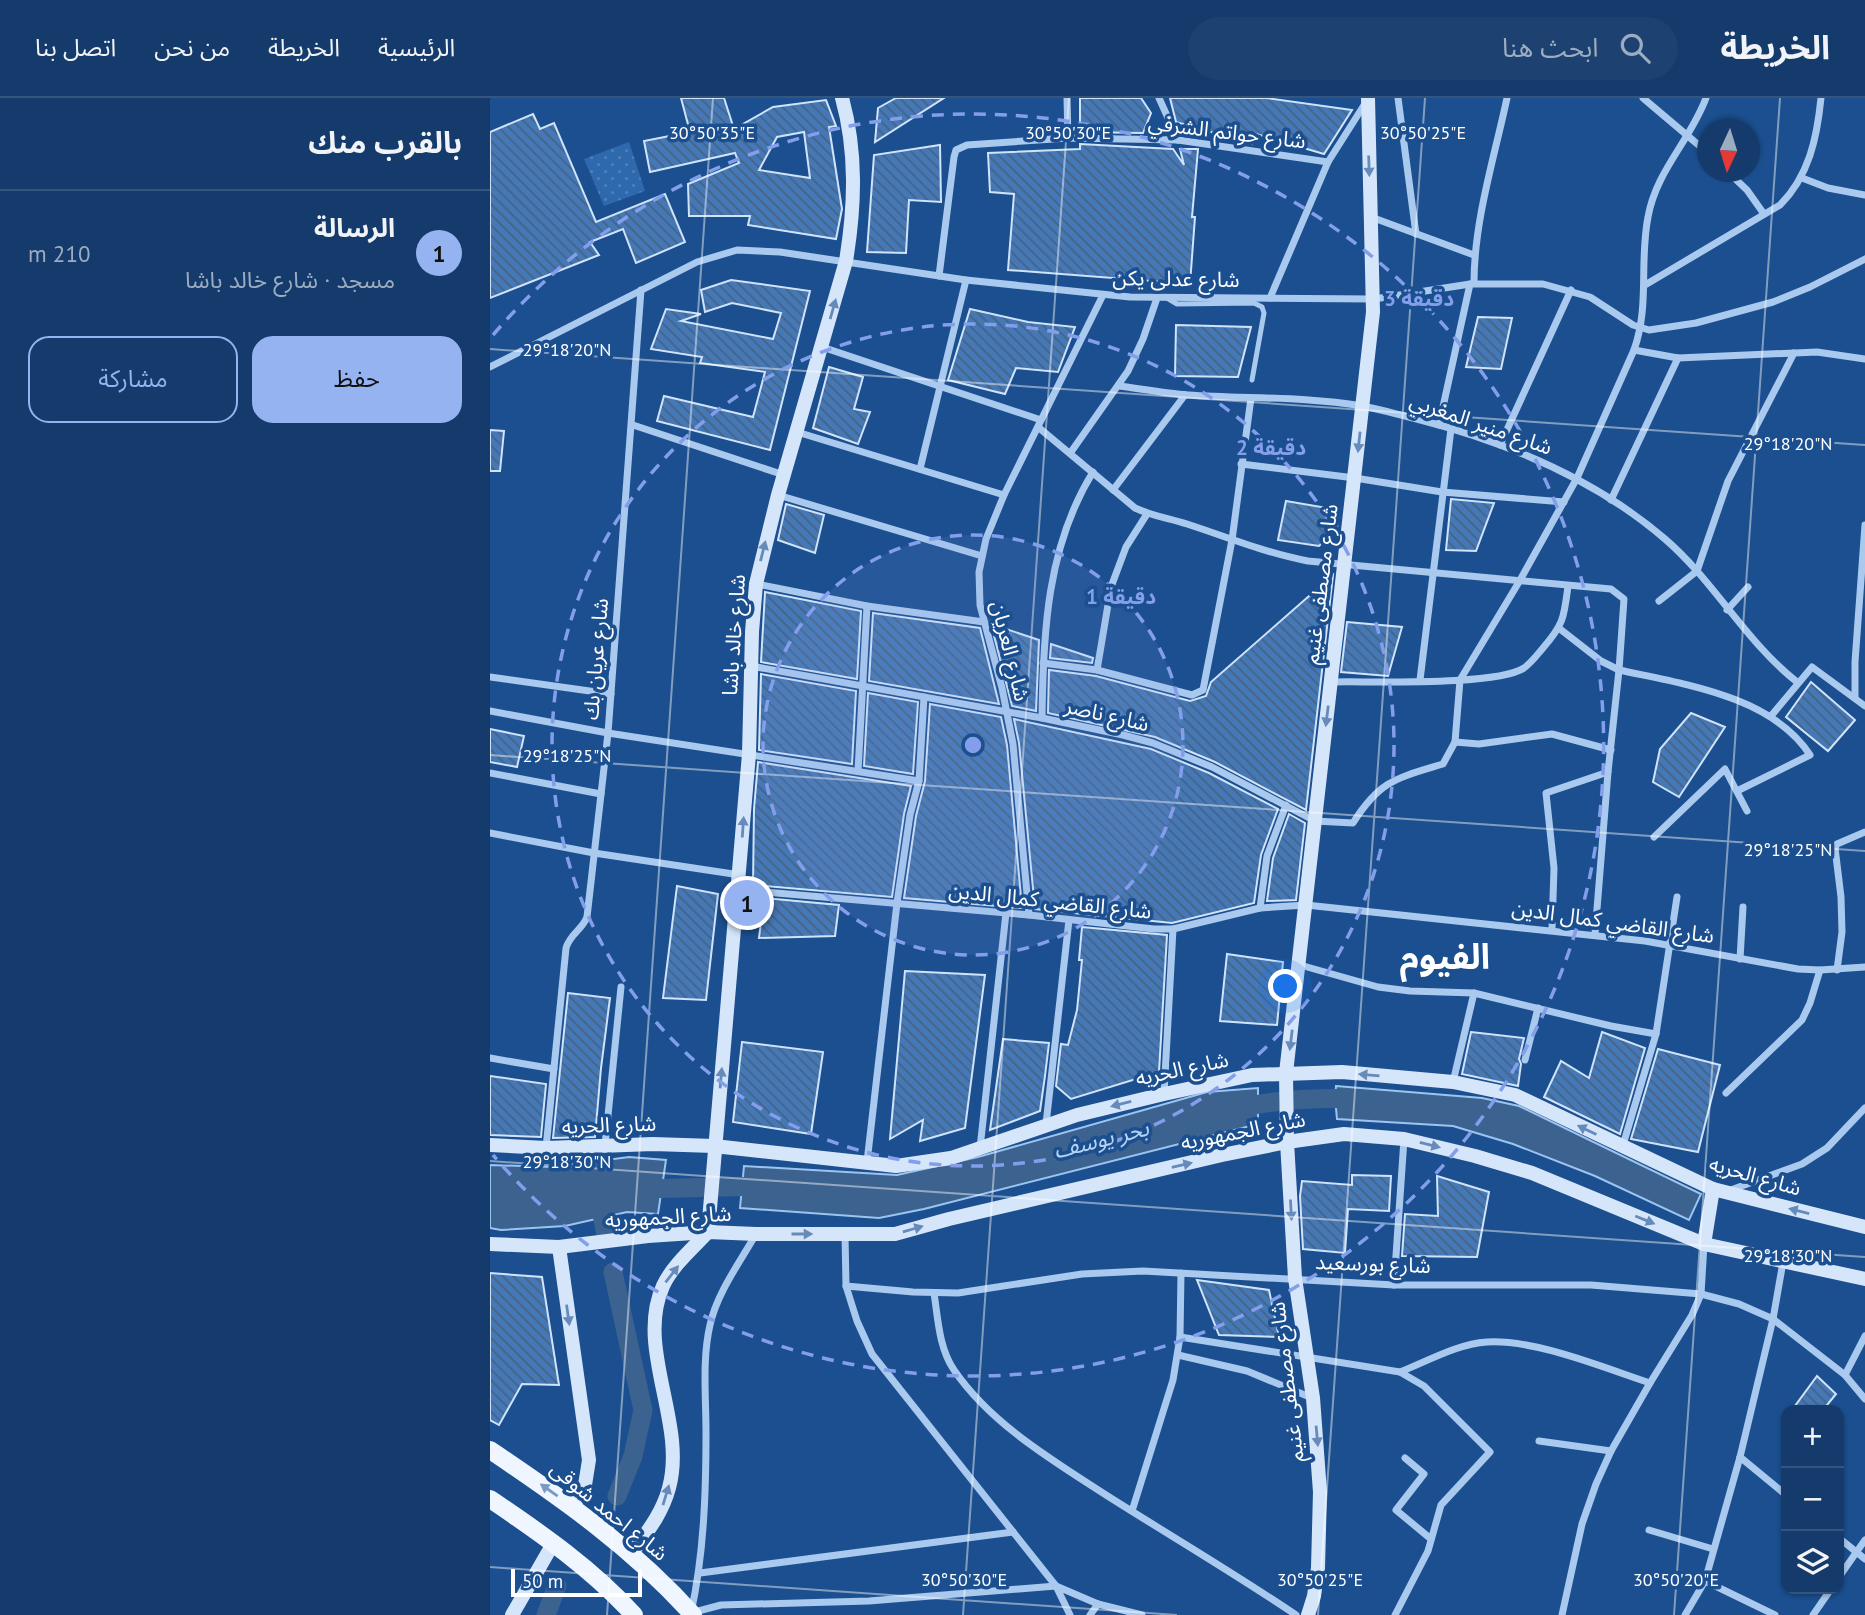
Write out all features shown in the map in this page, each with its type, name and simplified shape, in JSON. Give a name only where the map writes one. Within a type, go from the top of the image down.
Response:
[{"type":"main road","name":"شارع احمد شوقى","points":[[490,1450],[573,1507],[632,1553],[692,1614]]},
{"type":"main road","points":[[490,1499],[554,1542],[589,1570],[634,1615]]},
{"type":"street","name":"شارع خالد باشا","points":[[708,1232],[749,754],[756,584],[778,495],[846,261],[853,205],[853,177],[848,121],[842,98]]},
{"type":"street","points":[[1067,98],[1068,138]]},
{"type":"street","points":[[1159,98],[1178,140]]},
{"type":"street","points":[[1270,298],[1328,163],[1368,98]]},
{"type":"street","name":"شارع مصطفى غنيم","points":[[1308,1615],[1314,1596],[1320,1530],[1318,1454],[1308,1359],[1295,1278],[1286,1073],[1374,299],[1368,98]]},
{"type":"street","points":[[1398,98],[1416,234]]},
{"type":"street","points":[[1439,425],[1472,284],[1474,256],[1507,98]]},
{"type":"street","points":[[1643,98],[1697,144]]},
{"type":"street","points":[[1315,821],[1353,823],[1374,793],[1392,780],[1443,764],[1455,742],[1460,680],[1577,478],[1634,350],[1642,329],[1644,242],[1654,194],[1668,163],[1688,135],[1706,98]]},
{"type":"street","points":[[1645,285],[1780,205],[1792,193],[1802,177],[1812,150],[1821,98]]},
{"type":"street","name":"شارع حواتم الشرفي","points":[[939,276],[956,150],[967,145],[1068,138],[1178,140],[1328,163]]},
{"type":"street","points":[[1802,177],[1828,188],[1865,195]]},
{"type":"street","points":[[1738,182],[1764,214]]},
{"type":"street","points":[[1371,217],[1474,256]]},
{"type":"street","name":"شارع عدلى يكن","points":[[490,367],[697,262],[716,254],[737,250],[759,250],[846,261],[966,280],[1102,295],[1157,298],[1374,299],[1472,284],[1544,284],[1571,290],[1609,307],[1642,329]]},
{"type":"street","points":[[1642,329],[1696,323],[1748,310],[1810,287],[1865,259]]},
{"type":"street","points":[[920,469],[966,280]]},
{"type":"street","name":"شارع عريان بك","points":[[546,1147],[566,948],[569,939],[583,926],[587,917],[608,733],[641,290]]},
{"type":"street","points":[[1500,445],[1571,290]]},
{"type":"street","name":"شارع العريان","points":[[1030,915],[1017,771],[1007,712],[978,589],[982,556],[1004,495],[1102,295]]},
{"type":"street","points":[[1071,452],[1119,386],[1136,355],[1157,298]]},
{"type":"street","points":[[822,347],[1040,424],[1135,508],[1285,557],[1611,589],[1624,599],[1595,934]]},
{"type":"street","points":[[1634,350],[1678,358],[1829,353],[1865,359]]},
{"type":"street","points":[[1659,601],[1697,571],[1728,481],[1794,353]]},
{"type":"street","points":[[1611,500],[1678,358]]},
{"type":"street","name":"شارع منير المغربي","points":[[1119,386],[1185,395],[1363,406],[1439,425],[1500,445],[1577,478],[1664,538],[1697,571],[1764,653],[1797,682]]},
{"type":"street","points":[[1114,490],[1185,395]]},
{"type":"street","points":[[1043,663],[1097,670],[1192,695],[1202,690],[1232,540],[1251,398]]},
{"type":"street","points":[[633,425],[784,475]]},
{"type":"street","points":[[1420,680],[1451,429]]},
{"type":"street","points":[[797,432],[1004,495]]},
{"type":"street","points":[[1241,464],[1442,492],[1564,502]]},
{"type":"street","points":[[1042,718],[1047,605],[1058,555],[1075,506],[1093,472]]},
{"type":"street","points":[[778,495],[982,556]]},
{"type":"street","points":[[1097,670],[1111,587],[1126,547],[1147,514]]},
{"type":"street","points":[[1855,698],[1865,525]]},
{"type":"street","points":[[756,584],[867,606],[984,622]]},
{"type":"street","points":[[1331,682],[1460,680],[1505,674],[1524,668],[1560,629],[1564,619],[1568,586]]},
{"type":"street","points":[[1727,610],[1748,587]]},
{"type":"street","points":[[858,771],[867,606]]},
{"type":"street","points":[[1560,629],[1601,661],[1619,670],[1714,693],[1771,716],[1789,729],[1810,755],[1737,791]]},
{"type":"street","points":[[1856,662],[1865,665]]},
{"type":"street","name":"شارع ناصر","points":[[751,666],[1123,734],[1213,767],[1315,821]]},
{"type":"street","points":[[1771,716],[1812,667],[1865,705]]},
{"type":"street","points":[[490,677],[611,694]]},
{"type":"street","points":[[867,1163],[897,904],[910,815],[919,781],[924,697]]},
{"type":"street","points":[[490,711],[608,733],[919,781]]},
{"type":"street","points":[[1455,742],[1479,744],[1552,734],[1611,750]]},
{"type":"street","points":[[1654,837],[1725,769],[1747,811]]},
{"type":"street","points":[[1552,929],[1554,868],[1546,793],[1608,772]]},
{"type":"street","points":[[490,773],[601,794]]},
{"type":"street","points":[[1260,908],[1267,856],[1286,805]]},
{"type":"street","points":[[1837,970],[1842,932],[1835,850],[1837,844],[1865,832]]},
{"type":"street","name":"شارع القاضي كمال الدين","points":[[490,833],[594,853],[740,875],[749,890],[753,891],[1030,915],[1134,928],[1173,929],[1260,908],[1306,905],[1595,934],[1670,944],[1784,967],[1820,970],[1865,967]]},
{"type":"street","points":[[1622,1147],[1656,1034],[1677,897]]},
{"type":"street","points":[[1740,959],[1743,907]]},
{"type":"street","points":[[980,1149],[1006,913]]},
{"type":"street","points":[[1046,1124],[1069,920]]},
{"type":"street","points":[[1164,1094],[1173,929]]},
{"type":"street","points":[[1300,965],[1394,990],[1474,993],[1656,1034]]},
{"type":"street","points":[[1726,1093],[1802,1020],[1820,970]]},
{"type":"street","points":[[606,1146],[621,986]]},
{"type":"street","points":[[1453,1082],[1474,993]]},
{"type":"street","points":[[1525,1060],[1538,1008]]},
{"type":"street","points":[[490,1058],[554,1069]]},
{"type":"street","name":"شارع الحريه","points":[[490,1144],[546,1147],[653,1144],[714,1146],[896,1166],[924,1163],[980,1149],[1046,1124],[1252,1075],[1342,1072],[1453,1082],[1515,1095],[1719,1191],[1863,1230]]},
{"type":"street","points":[[1562,1615],[1582,1524],[1596,1484],[1611,1451],[1692,1315],[1701,1294],[1704,1244],[1719,1191],[1802,1164],[1827,1148],[1865,1108]]},
{"type":"street","name":"شارع الجمهوريه","points":[[490,1244],[559,1247],[708,1232],[895,1234],[948,1219],[1287,1142],[1344,1134],[1405,1139],[1532,1173],[1704,1244],[1783,1262],[1863,1275]]},
{"type":"street","points":[[1394,1285],[1405,1139]]},
{"type":"street","points":[[632,1553],[661,1512],[670,1486],[672,1467],[670,1430],[656,1341],[657,1302],[668,1278],[708,1232]]},
{"type":"street","points":[[755,1234],[716,1308],[710,1325],[706,1350],[706,1479],[700,1573],[692,1614],[721,1605],[869,1601],[1056,1586],[1098,1604],[1142,1615]]},
{"type":"street","points":[[845,1234],[846,1286],[857,1321],[872,1354],[1056,1586],[1070,1615]]},
{"type":"street","points":[[559,1247],[589,1460],[585,1485],[573,1507]]},
{"type":"street","points":[[1685,1615],[1705,1581],[1740,1457],[1773,1319],[1783,1262]]},
{"type":"street","name":"شارع بورسعيد","points":[[846,1286],[934,1293],[981,1290],[1113,1271],[1394,1285],[1591,1285],[1701,1294],[1739,1304],[1773,1319],[1844,1376],[1865,1399]]},
{"type":"street","points":[[1132,1511],[1167,1405],[1178,1355],[1181,1273]]},
{"type":"street","points":[[934,1293],[943,1347],[953,1368],[972,1392],[999,1418],[1031,1444],[1132,1511],[1296,1615]]},
{"type":"street","points":[[1844,1376],[1865,1336]]},
{"type":"street","points":[[1180,1337],[1400,1372],[1424,1386],[1491,1453],[1441,1505],[1431,1539],[1395,1615]]},
{"type":"street","points":[[1400,1372],[1462,1347],[1487,1342],[1541,1349],[1650,1383]]},
{"type":"street","points":[[1178,1355],[1247,1371],[1313,1398]]},
{"type":"street","points":[[1539,1441],[1611,1451]]},
{"type":"street","points":[[1740,1457],[1781,1491]]},
{"type":"street","points":[[1405,1458],[1424,1474],[1396,1510],[1431,1539]]},
{"type":"street","points":[[1650,1530],[1713,1549]]},
{"type":"street","points":[[700,1573],[1013,1532]]},
{"type":"street","points":[[1844,1569],[1865,1540]]},
{"type":"street","points":[[512,1615],[554,1542]]},
{"type":"street","points":[[1844,1542],[1865,1559]]},
{"type":"street","points":[[1705,1581],[1775,1615]]},
{"type":"street","points":[[1813,1615],[1828,1594]]},
{"type":"street","points":[[1090,1615],[1098,1604]]},
{"type":"lane","points":[[1167,298],[1177,304],[1254,303],[1262,307],[1264,313],[1252,380]]},
{"type":"shaded area","points":[[629,142],[645,191],[604,206],[584,159]]},
{"type":"water","points":[[1336,1086],[1482,1098],[1519,1106],[1701,1194],[1689,1220],[1595,1176],[1513,1144],[1453,1126],[1337,1119]]},
{"type":"water","points":[[1258,1088],[1258,1124],[924,1209],[879,1218],[740,1208],[744,1166],[897,1175],[978,1157],[1207,1092]]},
{"type":"water","points":[[629,1157],[666,1160],[658,1214],[627,1212],[565,1226],[501,1230],[490,1228],[490,1165],[553,1167]]},
{"type":"building","points":[[681,98],[724,98],[734,129],[773,107],[826,100],[836,126],[829,127],[842,209],[836,239],[748,225],[750,216],[689,216],[688,184],[739,163],[735,153],[650,172],[644,141],[690,132]],"holes":[[[804,132],[810,178],[759,170],[777,137]]]},
{"type":"building","points":[[896,98],[944,98],[875,142],[878,108]]},
{"type":"building","points":[[1080,98],[1141,98],[1151,113],[1143,133],[1080,132]]},
{"type":"building","points":[[1170,98],[1266,98],[1352,110],[1324,154],[1253,133],[1252,144],[1176,122]]},
{"type":"building","points":[[533,114],[540,129],[554,123],[596,222],[665,194],[685,242],[636,263],[623,229],[590,242],[599,255],[490,298],[490,132]]},
{"type":"building","points":[[1080,144],[1173,149],[1184,165],[1180,149],[1198,149],[1190,284],[1008,270],[1014,194],[990,192],[988,153],[1080,149]]},
{"type":"building","points":[[940,145],[941,202],[909,200],[906,253],[867,252],[874,155]]},
{"type":"building","points":[[731,280],[810,291],[770,450],[657,421],[664,396],[753,417],[765,372],[700,363],[702,357],[651,349],[666,309],[701,314],[681,321],[773,339],[781,313],[732,303],[705,312],[701,290]]},
{"type":"building","points":[[970,309],[1028,322],[1075,327],[1058,372],[1016,368],[1005,394],[948,380]]},
{"type":"building","points":[[1478,317],[1512,318],[1501,369],[1466,367]]},
{"type":"building","points":[[1176,325],[1251,327],[1238,377],[1175,376]]},
{"type":"building","points":[[829,367],[863,377],[854,409],[870,412],[858,444],[813,428]]},
{"type":"building","points":[[490,430],[504,431],[500,471],[490,471]]},
{"type":"building","points":[[1451,499],[1494,503],[1476,551],[1446,550]]},
{"type":"building","points":[[1286,501],[1339,510],[1337,528],[1319,546],[1278,540]]},
{"type":"building","points":[[786,504],[824,515],[815,553],[778,540]]},
{"type":"building","points":[[1333,575],[1306,810],[1215,762],[1155,737],[1048,713],[1049,670],[1096,676],[1190,701],[1206,696],[1211,682]]},
{"type":"building","points":[[765,592],[861,611],[857,679],[761,662]]},
{"type":"building","points":[[873,613],[980,628],[999,704],[869,681]]},
{"type":"building","points":[[1347,622],[1402,627],[1388,676],[1341,672]]},
{"type":"building","points":[[991,624],[1039,640],[1036,711],[1012,706]]},
{"type":"building","points":[[1051,644],[1093,658],[1092,663],[1050,658]]},
{"type":"building","points":[[761,674],[856,691],[852,764],[759,750]]},
{"type":"building","points":[[1811,682],[1855,720],[1828,751],[1786,717]]},
{"type":"building","points":[[868,693],[918,702],[913,774],[864,766]]},
{"type":"building","points":[[930,704],[1001,717],[1007,745],[1022,908],[904,898],[916,816],[925,781]]},
{"type":"building","points":[[1691,713],[1725,727],[1679,797],[1653,782],[1660,749]]},
{"type":"building","points":[[1014,719],[1151,749],[1209,773],[1278,809],[1261,855],[1254,903],[1172,923],[1035,909],[1019,743]]},
{"type":"building","points":[[490,729],[524,736],[517,767],[490,762]]},
{"type":"building","points":[[758,762],[911,786],[904,814],[892,897],[753,885]]},
{"type":"building","points":[[1289,814],[1305,823],[1296,900],[1267,901],[1273,858]]},
{"type":"building","points":[[677,886],[718,894],[706,1000],[663,998]]},
{"type":"building","points":[[764,898],[839,905],[835,936],[759,938]]},
{"type":"building","points":[[1082,927],[1167,935],[1159,1072],[1071,1099],[1056,1086],[1061,1044],[1068,1045],[1077,1010]]},
{"type":"building","points":[[1227,954],[1283,962],[1277,1025],[1220,1021]]},
{"type":"building","points":[[905,971],[985,975],[965,1128],[920,1141],[923,1120],[890,1139]]},
{"type":"building","points":[[568,993],[610,998],[595,1137],[553,1138]]},
{"type":"building","points":[[1471,1032],[1524,1038],[1519,1059],[1521,1064],[1518,1086],[1462,1074]]},
{"type":"building","points":[[1602,1032],[1645,1048],[1620,1134],[1544,1097],[1561,1061],[1589,1078]]},
{"type":"building","points":[[1003,1039],[1049,1043],[1040,1111],[990,1130]]},
{"type":"building","points":[[742,1042],[823,1052],[811,1134],[733,1122]]},
{"type":"building","points":[[1658,1049],[1720,1065],[1698,1152],[1631,1139]]},
{"type":"building","points":[[490,1076],[546,1084],[541,1137],[490,1135]]},
{"type":"building","points":[[1352,1175],[1391,1176],[1389,1211],[1348,1209],[1345,1253],[1303,1249],[1300,1196],[1302,1181],[1352,1185]]},
{"type":"building","points":[[1437,1176],[1489,1192],[1477,1257],[1402,1256],[1405,1214],[1438,1216]]},
{"type":"building","points":[[490,1273],[542,1277],[559,1385],[522,1384],[499,1425],[490,1420]]},
{"type":"building","points":[[1197,1280],[1269,1290],[1279,1337],[1219,1335]]},
{"type":"building","points":[[1817,1376],[1836,1394],[1827,1405],[1796,1405]]},
{"type":"waterway","name":"بحر يوسف","points":[[1233,1109],[1296,1100],[1359,1099]]},
{"type":"waterway","name":"بحر يوسف","points":[[638,1189],[768,1186]]},
{"type":"waterway","points":[[598,1192],[606,1236]]},
{"type":"waterway","points":[[613,1272],[643,1410],[633,1456],[617,1496]]},
{"type":"waterway","points":[[546,1615],[557,1586]]},
{"type":"place","name":"الرسالة","points":[[747,903]]},
{"type":"district","name":"الفيوم","points":[[1445,957]]}]
